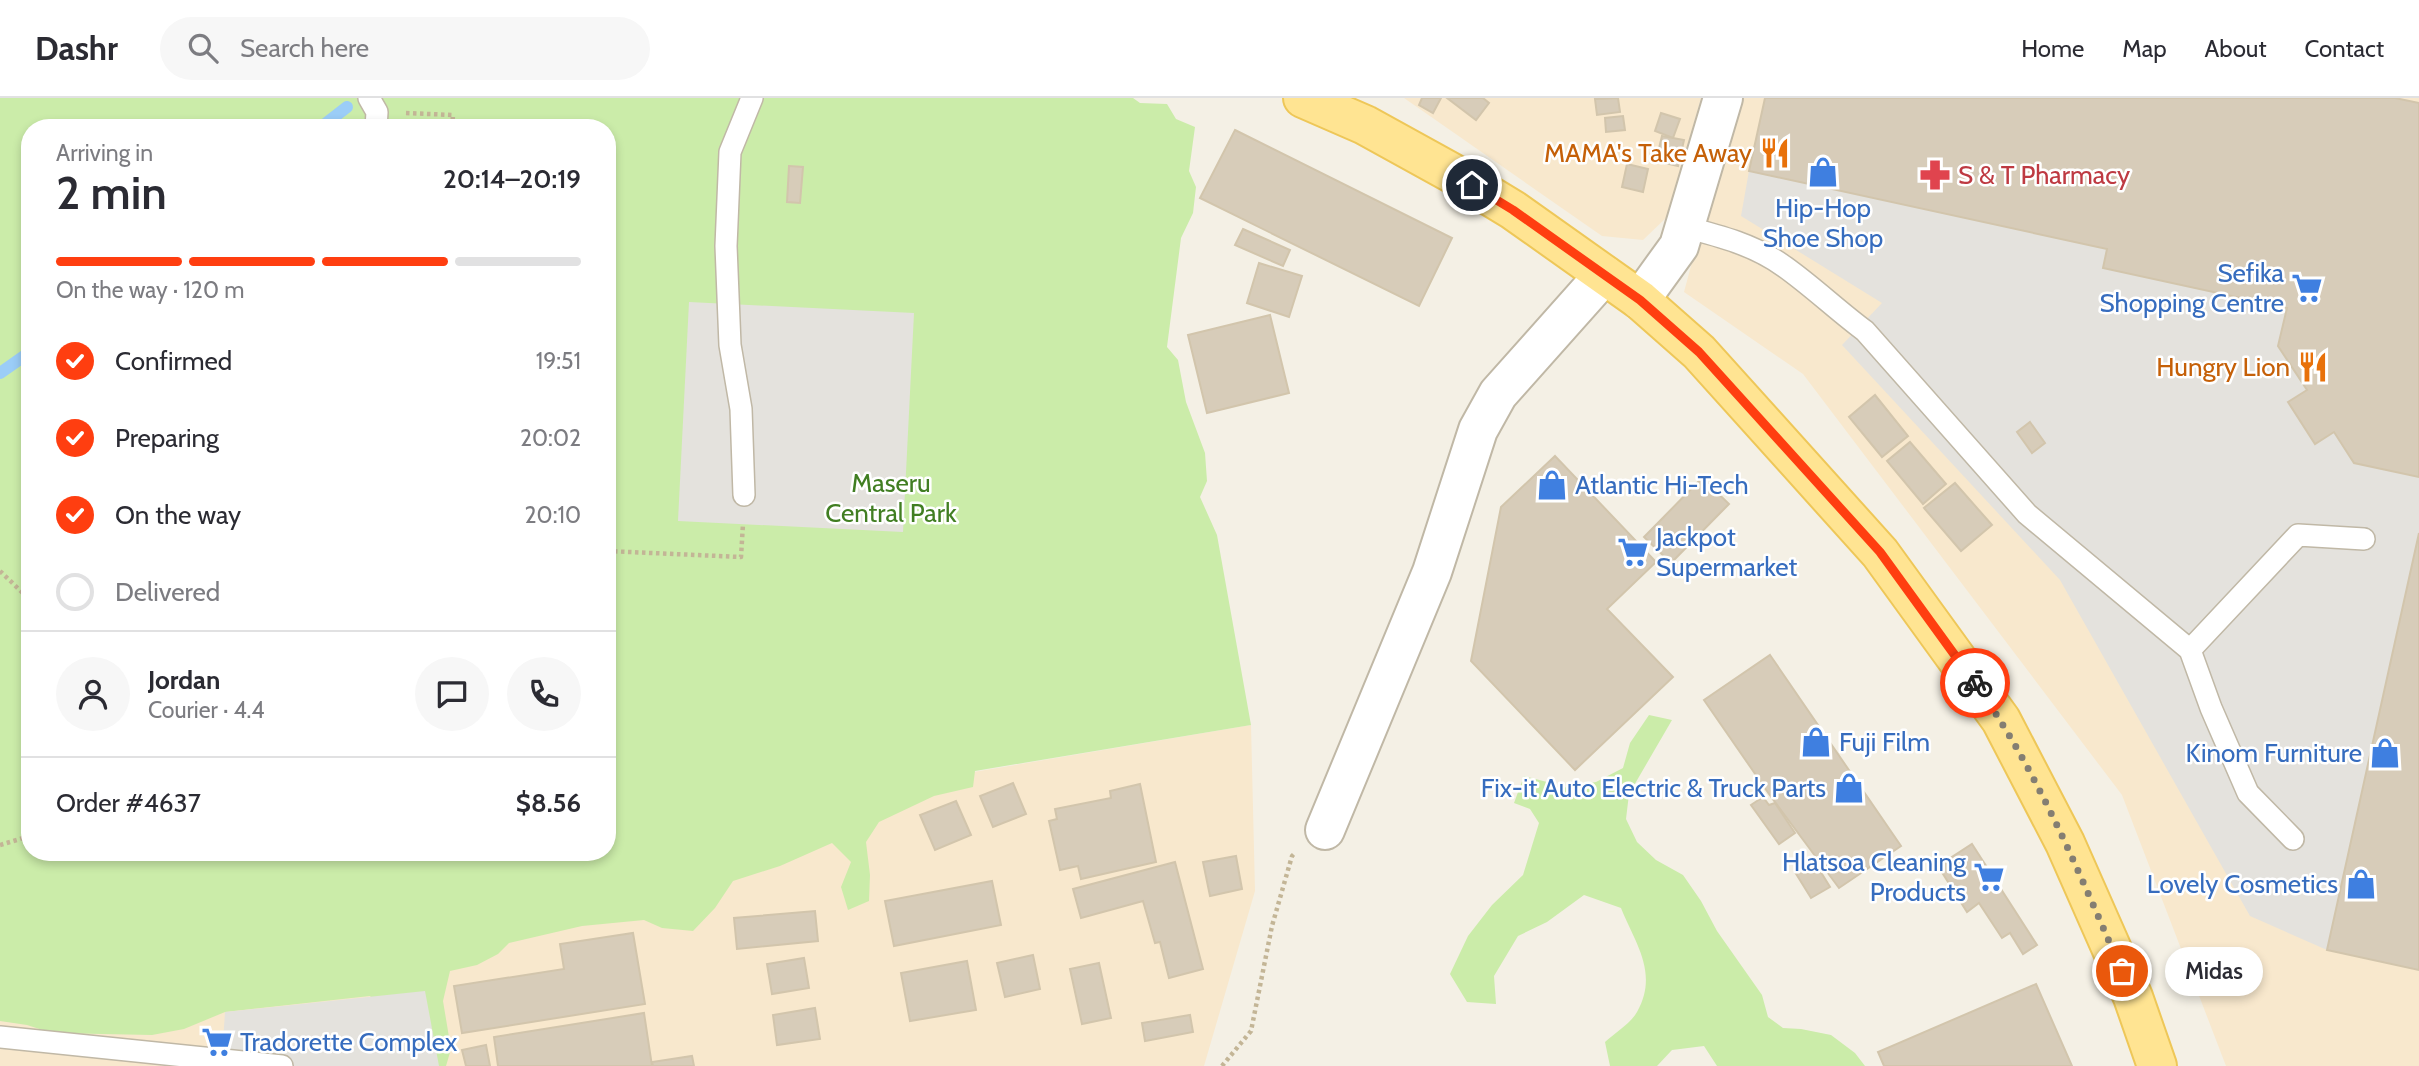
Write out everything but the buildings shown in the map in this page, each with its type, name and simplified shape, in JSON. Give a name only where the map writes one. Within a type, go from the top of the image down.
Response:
[{"type":"main road","points":[[1303,98],[1365,125],[1452,173],[1513,210],[1640,300],[1699,352],[1880,552],[2001,720],[2065,843],[2133,997],[2157,1066]]},
{"type":"street","points":[[1640,300],[1679,246],[1723,98]]},
{"type":"street","points":[[1325,830],[1433,572],[1478,430],[1498,394],[1604,275]]},
{"type":"lane","points":[[744,495],[741,409],[730,345],[726,246],[730,152],[752,98]]},
{"type":"lane","points":[[1685,227],[1735,240],[1783,265],[1865,331],[2027,514],[2190,650],[2211,708],[2248,793],[2293,839]]},
{"type":"lane","points":[[2190,650],[2298,535],[2364,539]]},
{"type":"lane","points":[[0,1037],[282,1066]]},
{"type":"path","points":[[374,113],[453,115],[453,119]]},
{"type":"path","points":[[616,551],[741,557],[744,495]]},
{"type":"path","points":[[0,571],[21,591]]},
{"type":"path","points":[[1222,1066],[1251,1031],[1272,926],[1292,856],[1325,830]]},
{"type":"path","points":[[0,845],[21,839]]},
{"type":"shaded area","points":[[1404,98],[1701,98],[1668,216],[1643,240],[1602,236]]},
{"type":"shaded area","points":[[1736,98],[2419,98],[2419,1066],[2226,1066],[2122,795],[1803,374],[1684,292]]},
{"type":"shaded area","points":[[1749,171],[2107,249],[2103,268],[2287,308],[2278,346],[2307,390],[2288,402],[2314,443],[2334,432],[2354,463],[2419,477],[2419,533],[2327,950],[2250,916],[2060,580],[1842,345],[1882,303],[1741,216]]},
{"type":"shaded area","points":[[689,302],[914,313],[903,532],[678,521]]},
{"type":"shaded area","points":[[1251,725],[1255,891],[1204,1066],[0,1066],[0,1013],[508,923],[914,782]]},
{"type":"shaded area","points":[[425,991],[439,1066],[282,1066],[222,1058],[225,1012]]},
{"type":"green space","name":"Maseru Central Park","points":[[0,98],[1133,98],[1140,103],[1167,104],[1176,119],[1195,127],[1189,171],[1196,187],[1193,213],[1181,238],[1167,347],[1178,360],[1186,402],[1205,453],[1207,481],[1200,497],[1217,535],[1251,725],[975,771],[973,787],[934,796],[879,822],[866,842],[870,875],[869,901],[848,910],[841,887],[851,862],[832,843],[780,866],[733,881],[715,908],[693,931],[662,928],[644,920],[582,926],[509,943],[498,954],[477,965],[450,971],[443,1001],[451,1049],[446,1066],[422,1066],[370,996],[225,1012],[184,1029],[152,1035],[52,1033],[27,1025],[0,1021]]},
{"type":"green space","points":[[1649,715],[1672,720],[1629,794],[1626,819],[1637,842],[1656,860],[1683,875],[1717,931],[1762,995],[1768,1017],[1783,1028],[1831,1035],[1855,1053],[1865,1066],[1717,1066],[1704,1046],[1672,1050],[1657,1066],[1610,1066],[1605,1042],[1637,1012],[1646,984],[1645,971],[1643,958],[1621,908],[1584,895],[1547,922],[1518,936],[1494,976],[1496,1004],[1467,1002],[1450,974],[1468,936],[1492,905],[1523,875],[1539,823],[1530,809],[1514,803],[1524,776],[1562,788],[1596,782],[1623,768],[1630,743]]},
{"type":"waterway","points":[[332,119],[347,107]]},
{"type":"waterway","points":[[0,373],[21,358]]},
{"type":"way so far","points":[[1975,683],[2001,720],[2065,843],[2122,971]]},
{"type":"place","name":"MAMA's Take Away","points":[[1775,153]]},
{"type":"place","name":"Hip-Hop Shoe Shop","points":[[1823,172]]},
{"type":"place","name":"S & T Pharmacy","points":[[1935,175]]},
{"type":"place","name":"Sefika Shopping Centre","points":[[2307,288]]},
{"type":"place","name":"Hungry Lion","points":[[2313,367]]},
{"type":"place","name":"Atlantic Hi-Tech","points":[[1552,485]]},
{"type":"place","name":"Jackpot Supermarket","points":[[1633,552]]},
{"type":"place","name":"Fuji Film","points":[[1816,742]]},
{"type":"place","name":"Kinom Furniture","points":[[2385,753]]},
{"type":"place","name":"Fix-it Auto Electric & Truck Parts","points":[[1849,788]]},
{"type":"place","name":"Hlatsoa Cleaning Products","points":[[1989,877]]},
{"type":"place","name":"Lovely Cosmetics","points":[[2361,884]]},
{"type":"place","name":"Midas","points":[[2122,971]]},
{"type":"place","name":"Tradorette Complex","points":[[217,1042]]},
{"type":"route","points":[[1472,185],[1513,210],[1640,300],[1699,352],[1880,552],[1975,683]]}]
